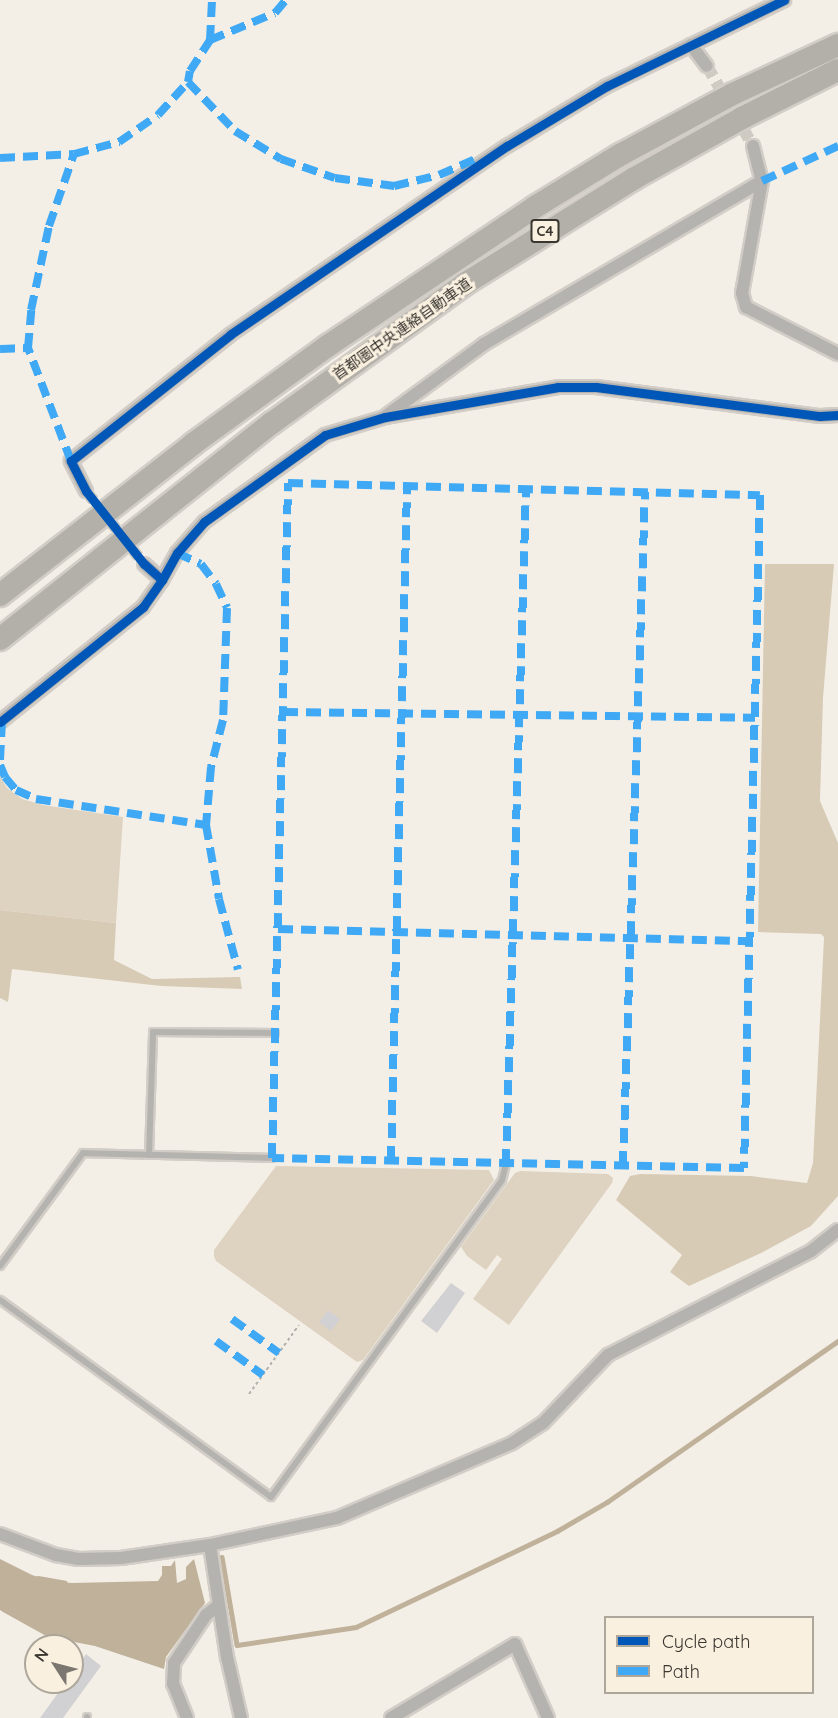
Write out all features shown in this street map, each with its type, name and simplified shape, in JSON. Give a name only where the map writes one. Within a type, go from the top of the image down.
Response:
[{"type":"highway","name":"首都圏中央連絡自動車道","points":[[0,595],[193,444],[320,352],[535,207],[620,155],[733,94],[838,45]]},
{"type":"highway","name":"首都圏中央連絡自動車道","points":[[0,639],[272,423],[466,283],[633,178],[742,118],[838,70]]},
{"type":"street","points":[[86,491],[71,461],[231,334],[507,146],[607,86],[784,0]]},
{"type":"street","points":[[691,45],[707,66]]},
{"type":"street","points":[[753,146],[762,181],[742,293],[746,307],[838,354]]},
{"type":"street","points":[[385,417],[484,344],[762,181]]},
{"type":"street","points":[[0,722],[143,607],[177,553],[204,522],[325,435],[385,417],[558,387],[596,387],[819,416],[838,414]]},
{"type":"street","points":[[144,564],[162,580]]},
{"type":"street","points":[[0,1535],[56,1555],[79,1559],[147,1555],[210,1545],[337,1518],[512,1443],[543,1424],[608,1355],[811,1251],[838,1230]]},
{"type":"street","points":[[210,1545],[241,1718]]},
{"type":"street","points":[[187,1718],[173,1684],[174,1663],[206,1615],[219,1605]]},
{"type":"street","points":[[396,1717],[515,1644],[548,1718]]},
{"type":"lane","points":[[149,1155],[153,1032],[275,1033]]},
{"type":"lane","points":[[0,1266],[83,1153],[272,1158]]},
{"type":"lane","points":[[0,1300],[271,1497],[502,1180],[507,1164]]},
{"type":"path","points":[[249,1394],[299,1325]]},
{"type":"shaded area","points":[[765,564],[834,564],[823,698],[820,801],[838,843],[838,1196],[811,1226],[761,1253],[689,1286],[670,1272],[682,1255],[616,1200],[630,1176],[640,1174],[751,1176],[807,1183],[813,1163],[824,937],[821,934],[758,932]]},
{"type":"shaded area","points":[[0,776],[7,788],[22,799],[43,805],[123,817],[116,923],[0,910]]},
{"type":"shaded area","points":[[0,910],[116,923],[114,960],[152,979],[240,977],[242,989],[161,986],[12,969],[8,1002],[0,998]]},
{"type":"shaded area","points":[[276,1166],[489,1170],[494,1180],[363,1360],[357,1362],[216,1261],[214,1250]]},
{"type":"shaded area","points":[[520,1171],[608,1174],[613,1178],[612,1183],[509,1325],[473,1299],[502,1259],[497,1255],[486,1270],[467,1256],[461,1247],[515,1173]]},
{"type":"shaded area","points":[[0,1559],[32,1575],[51,1581],[72,1583],[158,1581],[162,1575],[162,1566],[171,1566],[175,1560],[177,1583],[186,1579],[186,1567],[194,1559],[205,1603],[166,1657],[164,1669],[84,1644],[84,1634],[43,1634],[0,1610]]},
{"type":"building","points":[[451,1283],[465,1293],[437,1333],[421,1321]]},
{"type":"building","points":[[328,1310],[340,1319],[331,1331],[319,1322]]},
{"type":"building","points":[[86,1654],[101,1666],[84,1689],[84,1657]]},
{"type":"building","points":[[57,1694],[81,1694],[63,1718],[40,1718]]},
{"type":"waterway","points":[[222,1557],[237,1645],[356,1627],[557,1531],[607,1502],[838,1341]]},
{"type":"waterway","points":[[38,1578],[65,1583]]},
{"type":"tunnel","points":[[707,66],[753,146]]},
{"type":"tunnel","points":[[86,491],[144,564]]},
{"type":"marked path","points":[[0,158],[74,154],[119,142],[158,115],[188,82],[190,71],[210,40],[212,0]]},
{"type":"marked path","points":[[210,40],[275,13],[286,0]]},
{"type":"marked path","points":[[188,82],[235,131],[281,159],[335,178],[394,186],[439,175],[478,158]]},
{"type":"marked path","points":[[762,181],[838,146]]},
{"type":"marked path","points":[[71,461],[28,348],[31,310],[49,226],[74,154]]},
{"type":"marked path","points":[[0,349],[28,348]]},
{"type":"marked path","points":[[288,483],[760,495],[744,1168],[272,1158],[288,483]]},
{"type":"marked path","points":[[391,1161],[407,486]]},
{"type":"marked path","points":[[506,1164],[526,489]]},
{"type":"marked path","points":[[623,1166],[645,492]]},
{"type":"marked path","points":[[177,553],[201,564],[216,584],[227,608],[223,720],[211,767],[206,825],[219,899],[238,970]]},
{"type":"marked path","points":[[283,712],[755,718]]},
{"type":"marked path","points":[[0,760],[2,720]]},
{"type":"marked path","points":[[0,765],[5,777],[16,790],[36,799],[206,825]]},
{"type":"marked path","points":[[278,929],[750,941]]},
{"type":"marked path","points":[[232,1319],[279,1353]]},
{"type":"marked path","points":[[216,1341],[263,1375]]},
{"type":"cycle path","points":[[162,580],[144,564],[86,491],[71,461],[231,334],[507,146],[607,86],[784,0]]},
{"type":"cycle path","points":[[0,722],[143,607],[177,553],[204,522],[325,435],[385,417],[558,387],[596,387],[820,416],[838,415]]}]
